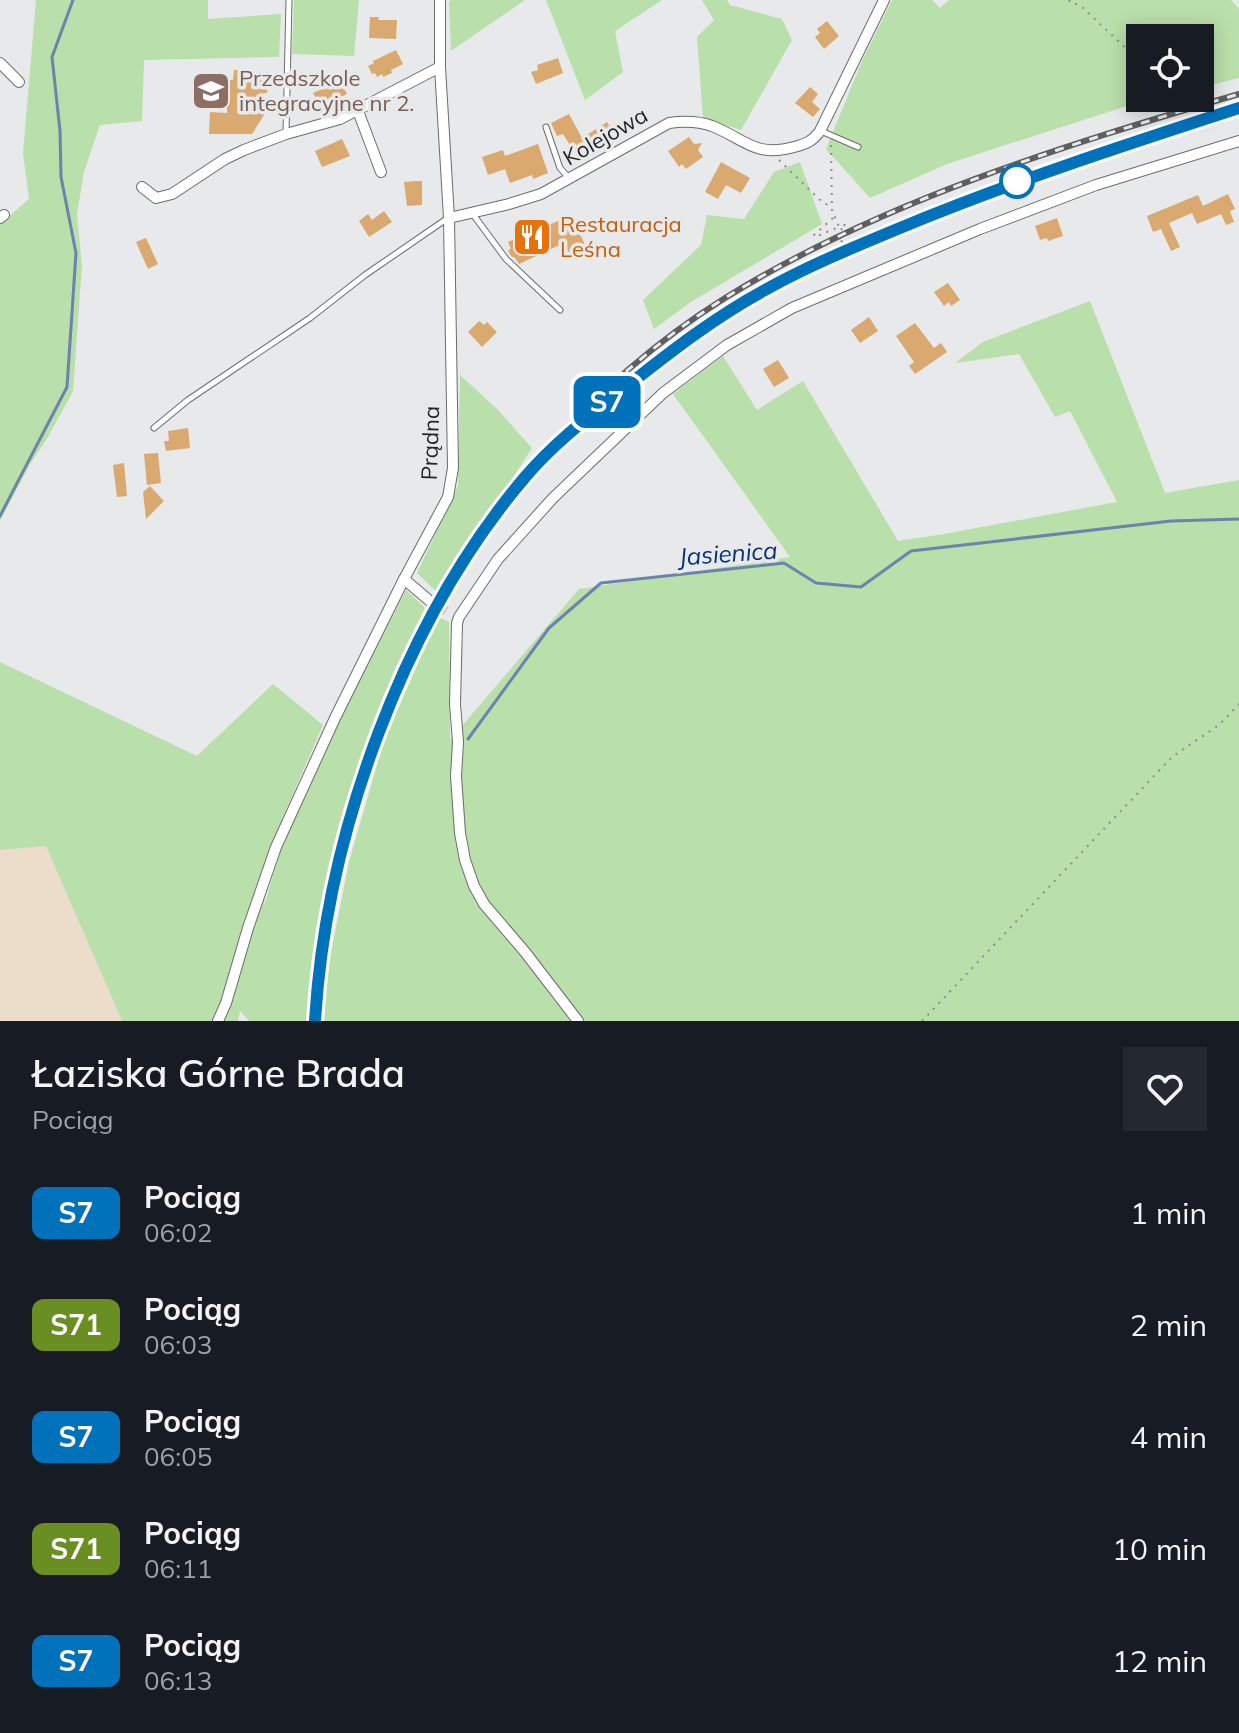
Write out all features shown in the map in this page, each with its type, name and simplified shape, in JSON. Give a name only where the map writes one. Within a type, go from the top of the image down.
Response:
[{"type":"street","name":"Prądna","points":[[218,1021],[276,847],[335,718],[448,497],[453,468],[449,218],[440,67],[440,0]]},
{"type":"street","points":[[773,151],[809,142],[820,131],[884,0]]},
{"type":"street","points":[[0,63],[19,82]]},
{"type":"street","points":[[142,187],[156,198],[172,194],[225,159],[286,134],[340,119],[440,67]]},
{"type":"street","points":[[358,111],[381,172]]},
{"type":"street","name":"Kolejowa","points":[[449,218],[541,194],[669,123],[689,121],[712,126],[749,145],[773,151]]},
{"type":"street","points":[[578,1021],[484,904],[465,860],[460,833],[456,776],[457,623],[498,559],[553,498],[663,393],[727,345],[792,308],[980,229],[1096,185],[1239,141]]},
{"type":"street","points":[[404,579],[431,602]]},
{"type":"street","points":[[446,611],[459,617]]},
{"type":"lane","points":[[286,134],[289,0]]},
{"type":"lane","points":[[546,127],[560,168],[570,179]]},
{"type":"lane","points":[[820,131],[858,147]]},
{"type":"lane","points":[[472,212],[506,259],[560,310]]},
{"type":"lane","points":[[154,428],[188,400],[310,318],[365,275],[449,218]]},
{"type":"path","points":[[1069,0],[1080,5],[1126,48]]},
{"type":"path","points":[[833,136],[832,207],[839,227]]},
{"type":"path","points":[[773,151],[781,164],[821,201],[832,207]]},
{"type":"path","points":[[834,217],[815,237],[845,225],[840,230],[845,239],[839,243],[841,246],[869,232]]},
{"type":"path","points":[[922,1021],[1172,757],[1219,725],[1239,704]]},
{"type":"shaded area","points":[[46,846],[122,1021],[0,1021],[0,850]]},
{"type":"green space","points":[[36,0],[208,0],[208,19],[281,14],[279,57],[144,60],[142,121],[100,125],[84,172],[77,214],[82,266],[73,391],[0,521],[0,224],[29,199],[23,154]]},
{"type":"green space","points":[[294,0],[359,0],[354,56],[292,54]]},
{"type":"green space","points":[[451,0],[525,0],[451,51]]},
{"type":"green space","points":[[546,0],[662,0],[615,31],[623,72],[585,100]]},
{"type":"green space","points":[[702,0],[727,0],[730,5],[782,19],[792,40],[741,130],[703,118],[697,37],[714,20]]},
{"type":"green space","points":[[892,0],[932,0],[940,8],[949,0],[1231,0],[1239,9],[1239,78],[1214,84],[1214,24],[1126,24],[1126,106],[947,164],[870,198],[826,149],[862,61]]},
{"type":"green space","points":[[800,162],[822,224],[691,302],[654,329],[643,300],[701,245],[707,215],[744,219],[774,172]]},
{"type":"green space","points":[[1090,301],[1165,493],[1239,480],[1239,1021],[324,1021],[329,963],[349,862],[383,744],[438,617],[449,622],[450,740],[579,589],[790,557],[673,394],[723,356],[757,410],[803,381],[898,541],[1117,502],[1070,411],[1055,417],[1019,354],[955,363],[983,342]]},
{"type":"green space","points":[[460,375],[498,410],[532,448],[437,592],[417,573],[458,486]]},
{"type":"green space","points":[[406,590],[425,608],[379,710],[342,817],[315,937],[307,1021],[249,1021],[240,1011],[238,1021],[122,1021],[46,846],[0,850],[0,662],[197,756],[273,684],[323,725],[269,849],[264,906],[280,852],[339,720]]},
{"type":"building","points":[[370,17],[397,20],[396,39],[369,38]]},
{"type":"building","points":[[827,21],[839,36],[824,49],[815,37],[820,33],[817,29]]},
{"type":"building","points":[[396,50],[403,64],[383,77],[382,74],[377,77],[375,73],[372,74],[368,66],[373,61]]},
{"type":"building","points":[[558,58],[563,73],[536,84],[531,72],[538,70],[537,65]]},
{"type":"building","points":[[234,70],[268,73],[264,115],[252,134],[209,134],[210,112],[227,113],[227,80],[233,80]]},
{"type":"building","points":[[340,81],[347,94],[320,109],[314,103],[313,93]]},
{"type":"building","points":[[810,87],[818,94],[812,102],[820,109],[813,117],[795,103]]},
{"type":"building","points":[[569,114],[582,138],[607,122],[615,135],[583,153],[581,150],[575,153],[563,134],[557,136],[551,123]]},
{"type":"building","points":[[689,137],[694,144],[702,143],[698,150],[703,157],[686,169],[682,164],[679,167],[668,151]]},
{"type":"building","points":[[342,139],[350,156],[322,167],[315,151]]},
{"type":"building","points":[[538,144],[548,173],[510,183],[505,169],[488,175],[482,157],[503,150],[505,156]]},
{"type":"building","points":[[721,162],[750,178],[741,193],[726,185],[718,199],[705,192]]},
{"type":"building","points":[[422,181],[422,205],[407,206],[404,182]]},
{"type":"building","points":[[1228,194],[1235,209],[1230,211],[1234,222],[1226,225],[1221,214],[1197,224],[1192,213],[1169,223],[1180,247],[1171,251],[1161,229],[1153,232],[1147,216],[1198,195],[1203,206]]},
{"type":"building","points":[[384,211],[392,222],[369,237],[359,221],[368,214],[372,220]]},
{"type":"building","points":[[571,215],[587,249],[571,257],[564,243],[519,264],[511,256],[508,242],[527,233],[523,222],[531,218],[536,228]]},
{"type":"building","points":[[1057,218],[1063,236],[1040,240],[1035,226]]},
{"type":"building","points":[[146,238],[158,264],[148,269],[136,242]]},
{"type":"building","points":[[948,283],[960,300],[951,306],[949,302],[944,306],[934,292]]},
{"type":"building","points":[[869,317],[878,331],[860,343],[851,330]]},
{"type":"building","points":[[479,321],[484,325],[487,322],[497,332],[482,347],[468,332]]},
{"type":"building","points":[[915,323],[934,348],[941,343],[947,352],[915,374],[909,366],[914,362],[896,336]]},
{"type":"building","points":[[778,360],[789,378],[774,387],[763,369]]},
{"type":"building","points":[[188,428],[190,448],[166,451],[164,441],[169,441],[168,431]]},
{"type":"building","points":[[158,453],[161,483],[147,485],[144,454]]},
{"type":"building","points":[[124,463],[127,496],[117,497],[113,465]]},
{"type":"building","points":[[150,486],[164,501],[146,519],[143,492]]},
{"type":"waterway","points":[[0,516],[67,387],[76,253],[61,177],[60,131],[52,57],[73,0]]},
{"type":"waterway","name":"Jasienica","points":[[468,739],[549,628],[601,583],[784,563],[816,583],[861,587],[911,551],[1171,521],[1239,519]]},
{"type":"tunnel","points":[[431,602],[446,611]]},
{"type":"railway","points":[[315,1021],[324,947],[344,846],[359,791],[398,684],[438,605],[504,503],[583,412],[675,332],[725,298],[847,233],[974,179],[1106,134],[1239,94]]},
{"type":"railway","points":[[612,398],[722,316],[810,266],[979,196],[1239,108]]},
{"type":"train","name":"S7","points":[[315,1021],[322,956],[344,844],[381,725],[409,660],[456,574],[506,500],[551,451],[682,343],[735,307],[786,278],[884,234],[1017,181],[1239,108]]},
{"type":"place","name":"Przedszkole integracyjne nr 2.","points":[[211,91]]},
{"type":"place","name":"Restauracja Leśna","points":[[532,237]]}]
